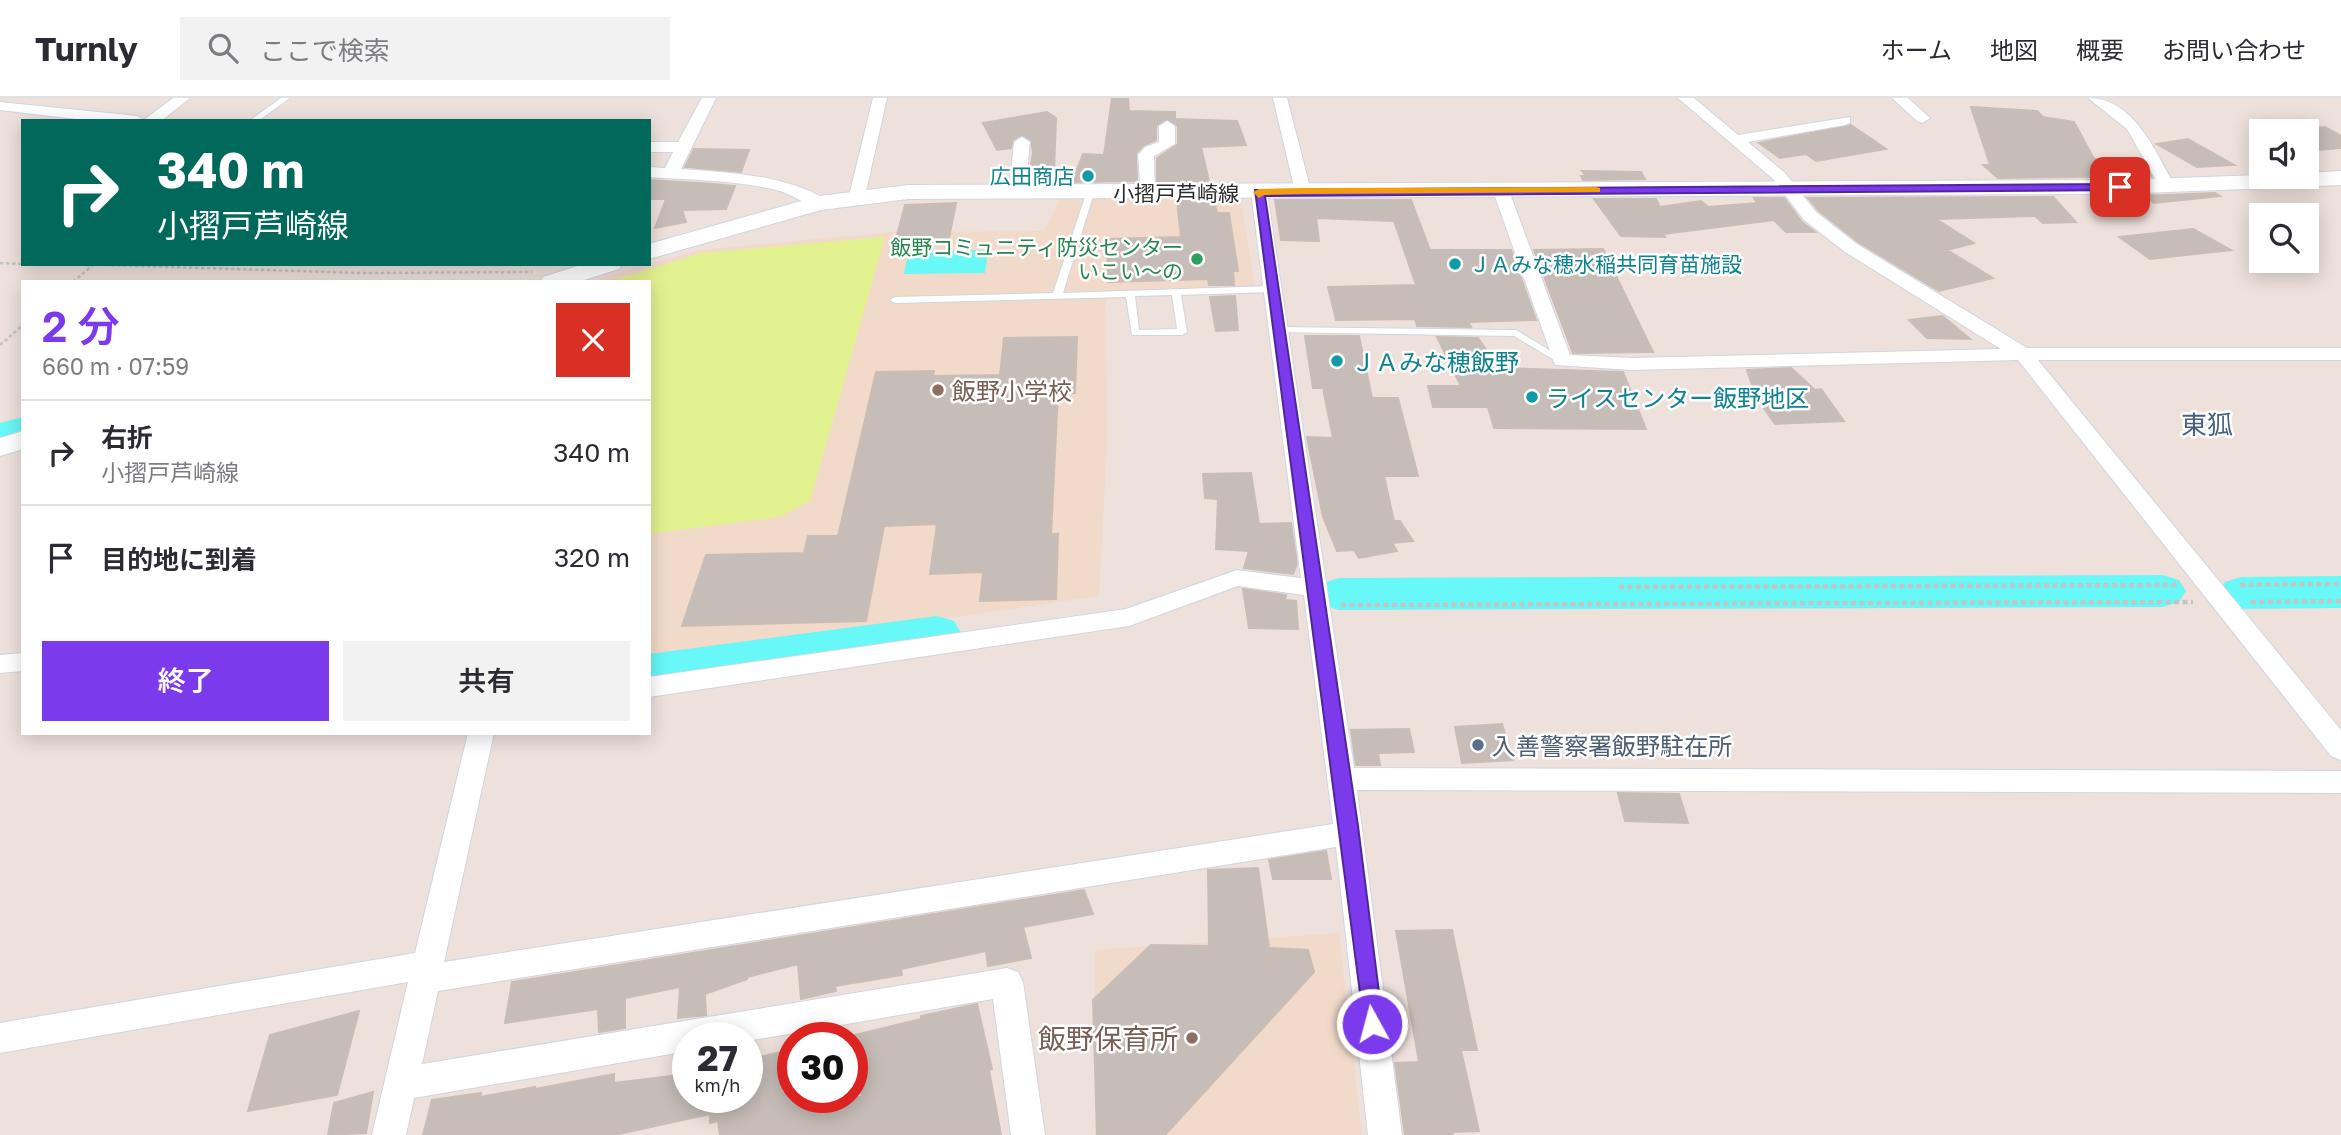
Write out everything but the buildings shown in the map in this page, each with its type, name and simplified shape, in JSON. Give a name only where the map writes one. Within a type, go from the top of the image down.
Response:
[{"type":"main road","name":"小摺戸芦崎線","points":[[651,251],[819,203],[857,196],[908,192],[1147,193],[2167,186],[2341,178]]},
{"type":"main road","points":[[543,277],[595,272]]},
{"type":"main road","points":[[0,447],[21,441]]},
{"type":"street","points":[[20,108],[37,98]]},
{"type":"street","points":[[154,119],[183,98]]},
{"type":"street","points":[[671,174],[709,98]]},
{"type":"street","points":[[857,196],[880,98]]},
{"type":"street","points":[[1280,98],[1303,191]]},
{"type":"street","points":[[1685,98],[1791,189],[1810,216],[1851,248],[2023,354],[2341,750]]},
{"type":"street","points":[[1899,98],[1922,118]]},
{"type":"street","points":[[2095,98],[2133,126],[2167,186]]},
{"type":"street","points":[[0,106],[119,119]]},
{"type":"street","points":[[1734,140],[1845,120]]},
{"type":"street","points":[[1147,193],[1146,155],[1151,150],[1167,144],[1167,126]]},
{"type":"street","points":[[1017,193],[1022,142]]},
{"type":"street","points":[[651,147],[683,147]]},
{"type":"street","points":[[651,172],[786,187],[808,194],[819,203]]},
{"type":"street","points":[[1501,191],[1562,362],[1632,364],[2023,354],[2341,354]]},
{"type":"street","points":[[1259,192],[1342,779],[1385,1135]]},
{"type":"street","points":[[651,687],[1129,617],[1237,578],[1315,596]]},
{"type":"street","points":[[0,664],[21,662]]},
{"type":"street","points":[[389,1135],[481,735]]},
{"type":"street","points":[[1342,779],[2341,782]]},
{"type":"street","points":[[0,1038],[1349,833]]},
{"type":"street","points":[[401,1084],[1007,982],[1028,1135]]},
{"type":"lane","points":[[256,119],[286,98]]},
{"type":"lane","points":[[1057,296],[1090,193]]},
{"type":"lane","points":[[895,300],[1272,289]]},
{"type":"lane","points":[[1130,294],[1135,333],[1182,331],[1176,292]]},
{"type":"lane","points":[[1278,330],[1516,333],[1562,362]]},
{"type":"path","points":[[0,263],[21,264]]},
{"type":"path","points":[[75,280],[92,266]]},
{"type":"path","points":[[154,266],[543,277]]},
{"type":"path","points":[[0,345],[21,327]]},
{"type":"path","points":[[1315,596],[2215,593],[2341,583]]},
{"type":"path","points":[[1619,587],[2215,593],[2341,601]]},
{"type":"shaded area","points":[[1060,198],[1241,200],[1256,293],[1106,299],[1107,448],[1099,596],[651,663],[651,280],[600,278],[651,266],[651,263],[698,250],[891,232],[1044,231]]},
{"type":"shaded area","points":[[1339,933],[1362,1135],[1095,1135],[1095,950]]},
{"type":"green space","points":[[885,237],[810,501],[779,517],[651,534],[651,280],[614,280],[702,253]]},
{"type":"water","points":[[988,250],[985,273],[904,274],[909,251]]},
{"type":"waterway","points":[[0,435],[21,430]]},
{"type":"waterway","points":[[1339,594],[2163,591]]},
{"type":"waterway","points":[[2241,593],[2341,592]]},
{"type":"waterway","points":[[651,672],[937,633]]},
{"type":"slow traffic","points":[[1259,195],[1259,192],[1303,191],[1596,190]]},
{"type":"place","name":"広田商店","points":[[1088,176]]},
{"type":"place","name":"飯野コミュニティ防災センター いこい～の","points":[[1197,259]]},
{"type":"place","name":"ＪＡみな穂水稲共同育苗施設","points":[[1455,264]]},
{"type":"place","name":"ＪＡみな穂飯野","points":[[1337,361]]},
{"type":"place","name":"飯野小学校","points":[[938,390]]},
{"type":"place","name":"ライスセンター飯野地区","points":[[1532,397]]},
{"type":"place","name":"入善警察署飯野駐在所","points":[[1478,745]]},
{"type":"place","name":"飯野保育所","points":[[1192,1038]]},
{"type":"district","name":"東狐","points":[[2207,424]]},
{"type":"route","points":[[1372,1024],[1348,826],[1259,192],[2120,187]]}]
